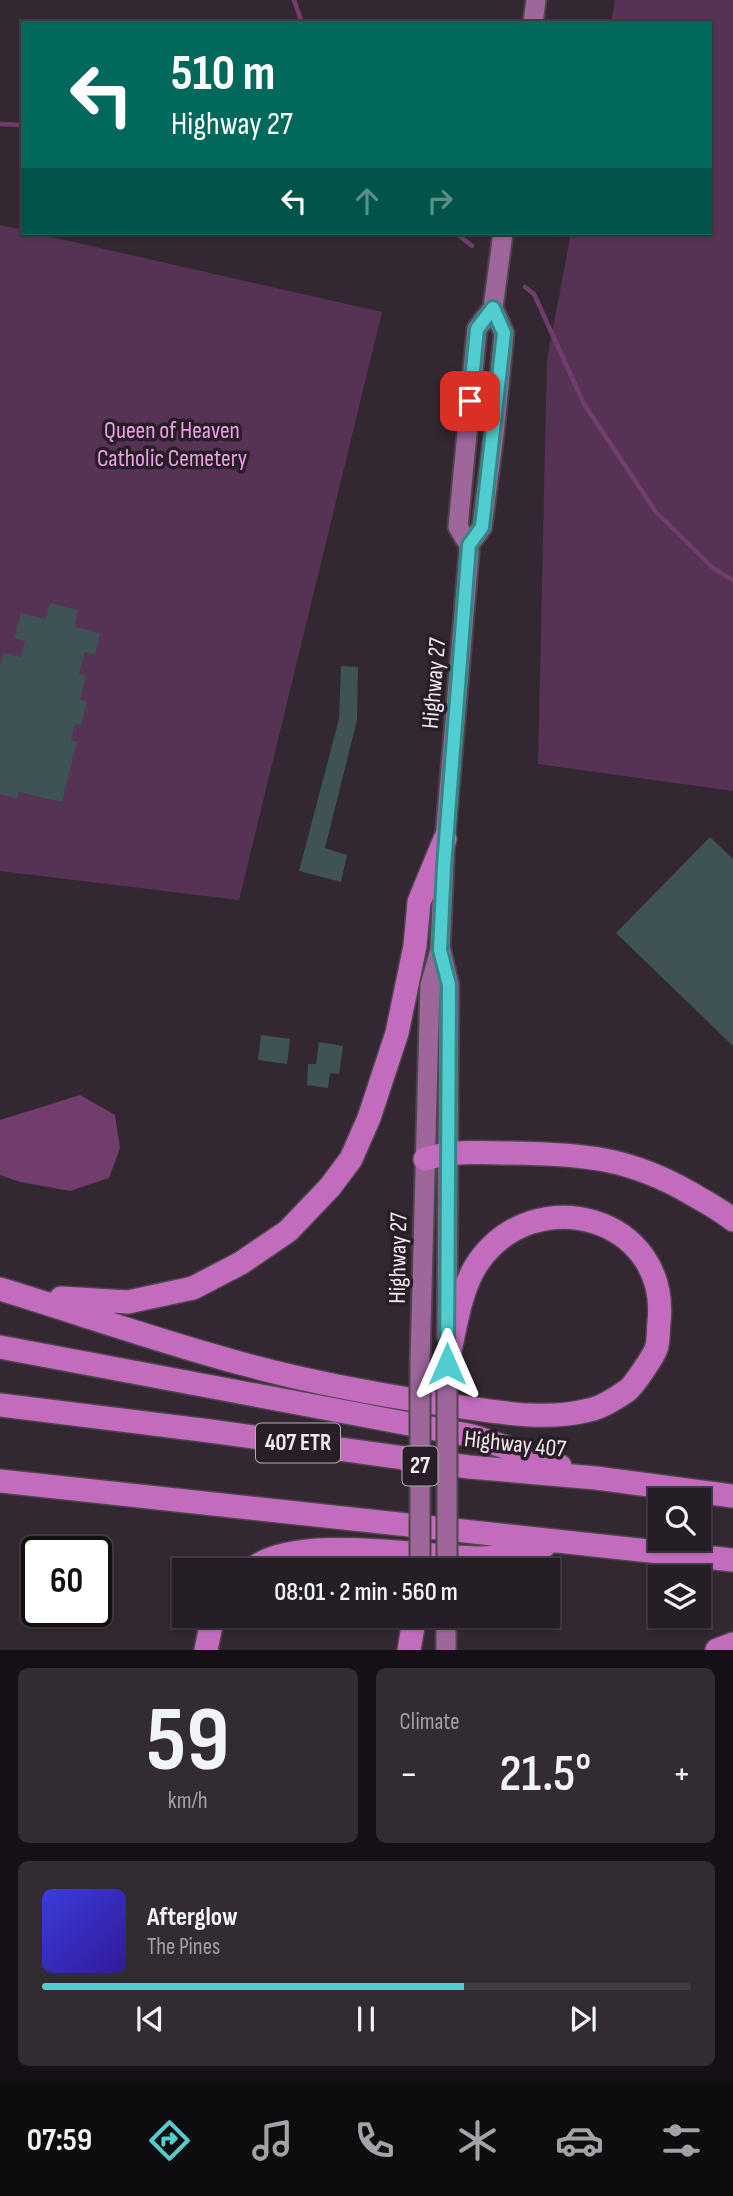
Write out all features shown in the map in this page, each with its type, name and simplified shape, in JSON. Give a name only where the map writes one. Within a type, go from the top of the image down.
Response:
[{"type":"highway","points":[[0,1289],[72,1299],[128,1302],[193,1288],[241,1263],[288,1231],[330,1187],[351,1159],[369,1118],[397,1033],[415,946],[419,902],[446,839]]},
{"type":"highway","points":[[425,1159],[448,1152],[584,1156],[622,1162],[663,1177],[733,1220]]},
{"type":"highway","points":[[0,1289],[247,1365],[378,1394],[545,1416],[591,1410],[629,1389],[656,1349],[660,1310],[656,1282],[640,1254],[611,1227],[574,1216],[534,1220],[500,1238],[476,1265],[463,1297],[447,1364]]},
{"type":"highway","points":[[0,1348],[473,1436],[596,1478]]},
{"type":"highway","name":"Highway 407","points":[[0,1405],[468,1467],[596,1478],[733,1496]]},
{"type":"highway","points":[[0,1481],[733,1560]]},
{"type":"highway","points":[[276,1558],[330,1549],[484,1558],[564,1541]]},
{"type":"highway","points":[[206,1650],[210,1628]]},
{"type":"highway","points":[[409,1650],[413,1628]]},
{"type":"highway","points":[[717,1650],[733,1644]]},
{"type":"main road","points":[[533,21],[536,0]]},
{"type":"main road","name":"Highway 27","points":[[469,545],[458,527],[477,329],[493,308],[503,235]]},
{"type":"main road","name":"Highway 27","points":[[420,1558],[420,1362],[430,985],[440,950],[469,545],[482,527],[504,333],[493,308]]},
{"type":"main road","name":"Highway 27","points":[[440,950],[449,985],[447,1558]]},
{"type":"main road","points":[[421,1628],[421,1650]]},
{"type":"main road","points":[[446,1628],[446,1650]]},
{"type":"green space","points":[[615,0],[733,0],[733,791],[538,764],[547,360],[571,235],[712,235],[712,21],[611,21]]},
{"type":"green space","name":"Queen of Heaven Catholic Cemetery","points":[[0,225],[21,230],[21,235],[43,235],[382,312],[239,900],[0,871]]},
{"type":"shaded area","points":[[80,1095],[115,1115],[120,1148],[109,1178],[70,1191],[20,1182],[0,1175],[0,1120]]},
{"type":"building","points":[[50,603],[78,610],[74,627],[100,633],[95,655],[85,652],[79,674],[86,675],[80,700],[87,702],[81,725],[75,724],[71,740],[77,742],[62,802],[19,792],[17,799],[0,794],[0,666],[3,653],[21,657],[25,641],[14,638],[21,613],[46,619]]},
{"type":"building","points":[[341,666],[358,667],[357,720],[325,848],[347,855],[341,882],[299,871],[339,719]]},
{"type":"building","points":[[710,837],[733,859],[733,1046],[616,933]]},
{"type":"building","points":[[261,1035],[290,1039],[287,1064],[258,1060]]},
{"type":"building","points":[[319,1042],[343,1046],[339,1074],[330,1073],[328,1088],[307,1085],[308,1064],[316,1064]]},
{"type":"waterway","points":[[294,0],[301,21]]},
{"type":"waterway","points":[[0,124],[21,125]]},
{"type":"waterway","points":[[458,235],[472,246]]},
{"type":"waterway","points":[[525,287],[534,294],[584,404],[656,512],[713,568],[733,580]]},
{"type":"route","points":[[447,1364],[449,985],[440,950],[469,545],[482,527],[504,333],[493,308],[477,329],[470,401]]}]
